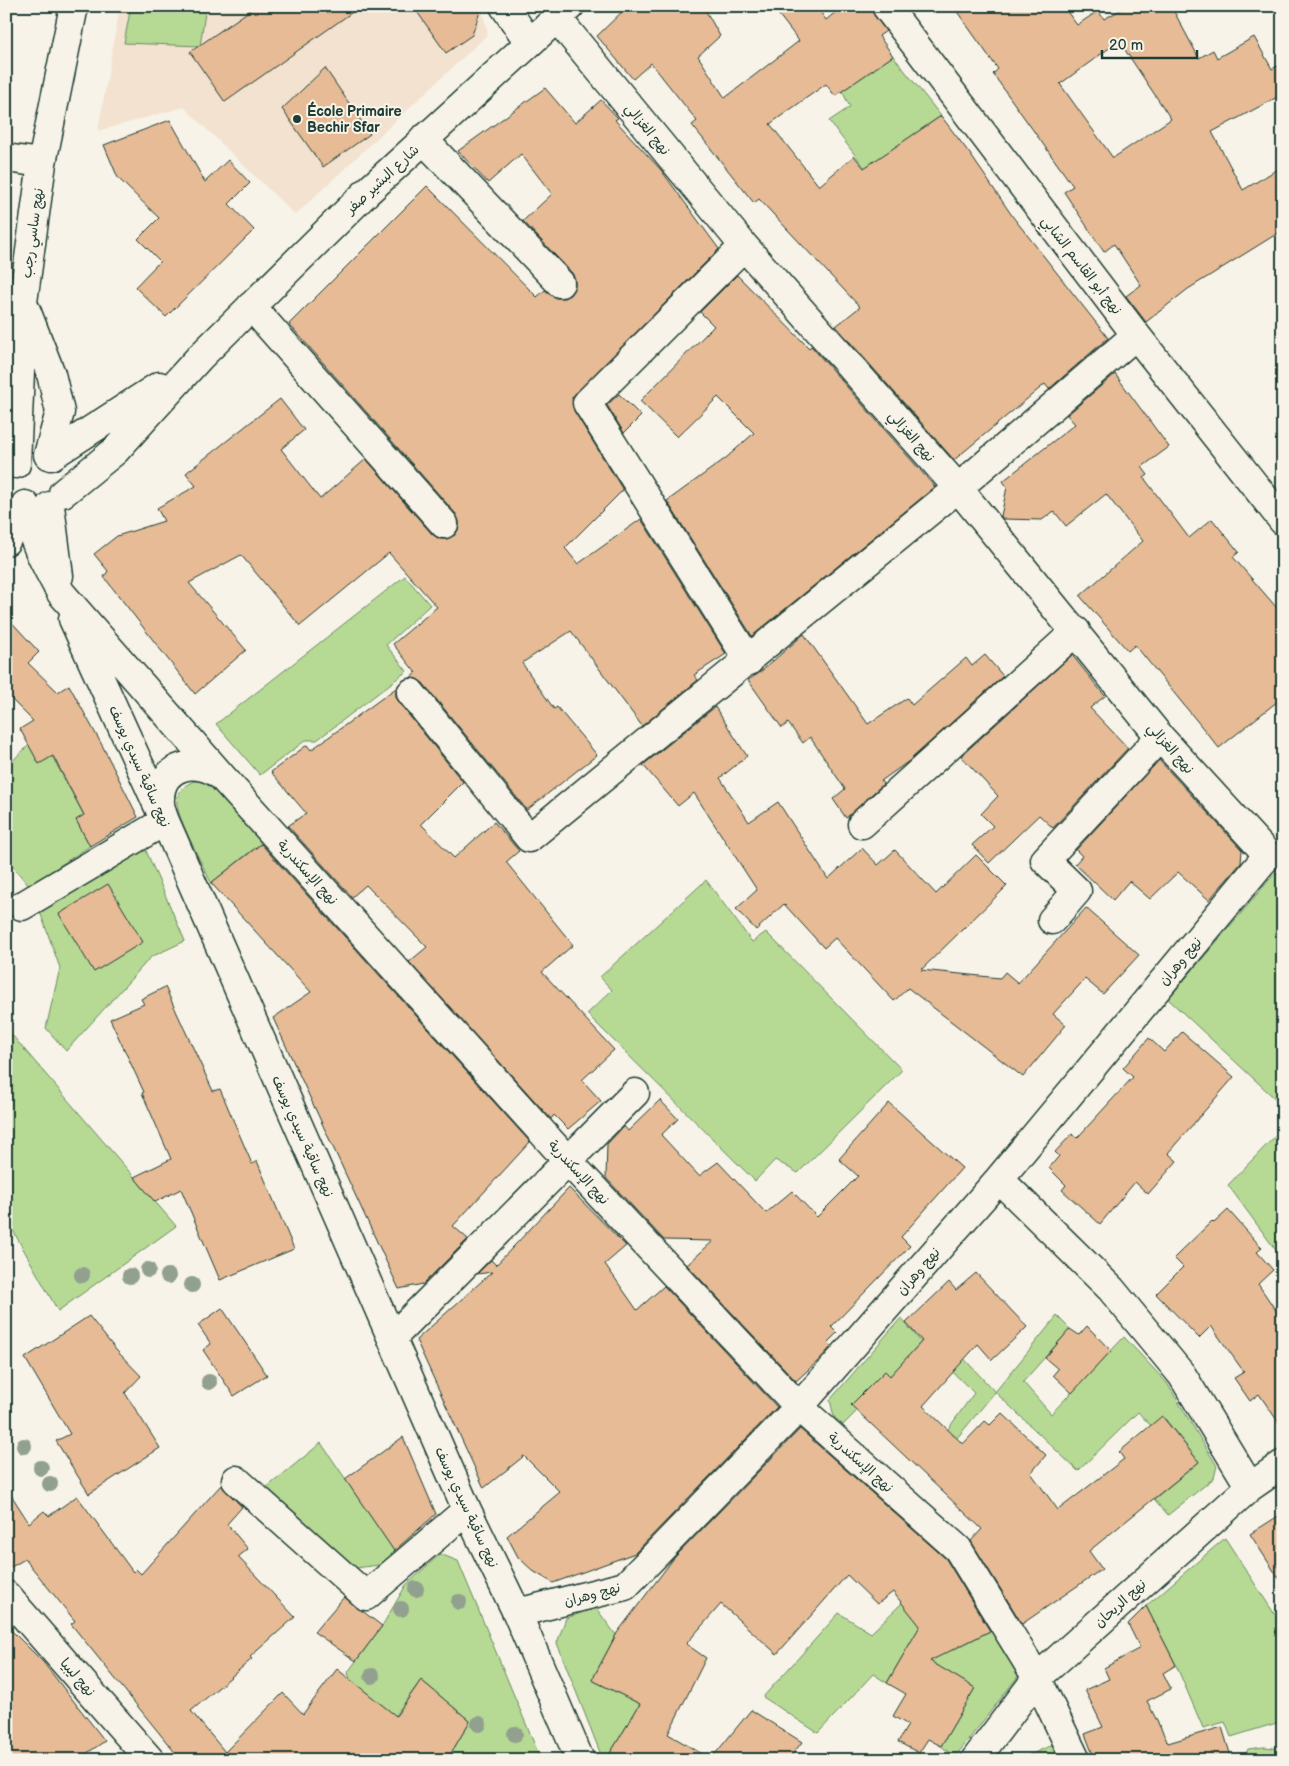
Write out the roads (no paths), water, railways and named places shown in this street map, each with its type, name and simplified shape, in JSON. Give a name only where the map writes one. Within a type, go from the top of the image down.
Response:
[{"type":"street","name":"نهج ساسي رجب","points":[[11,470],[23,302],[42,163],[74,6]]},
{"type":"street","points":[[504,6],[529,42]]},
{"type":"street","name":"نهج أبو القاسم الشابي","points":[[886,6],[1136,335],[1283,521]]},
{"type":"street","name":"شارع البشير صفر","points":[[33,503],[115,451],[200,358],[251,306],[423,140],[563,12]]},
{"type":"street","name":"نهج الغزالي","points":[[563,12],[744,246],[958,488],[1076,631],[1160,738],[1268,856]]},
{"type":"street","points":[[423,140],[560,283]]},
{"type":"street","points":[[6,158],[42,163]]},
{"type":"street","points":[[744,246],[588,403],[749,661]]},
{"type":"street","points":[[23,302],[51,374],[60,412],[49,456]]},
{"type":"street","points":[[251,306],[444,524]]},
{"type":"street","points":[[411,693],[530,838],[749,661],[958,488],[1136,335]]},
{"type":"street","name":"شارع البشير صفر","points":[[49,456],[127,408],[200,358]]},
{"type":"street","points":[[6,541],[33,503],[66,476],[58,462],[49,456],[30,454],[11,470],[11,489],[33,503]]},
{"type":"street","name":"نهج ساقية سيدي يوسف","points":[[33,503],[61,593],[165,821],[467,1510],[517,1613],[580,1760]]},
{"type":"street","name":"نهج الإسكندرية","points":[[61,593],[224,779],[568,1161],[799,1407],[958,1549],[1037,1678],[1076,1760]]},
{"type":"street","points":[[862,824],[1076,631]]},
{"type":"street","points":[[1052,920],[1077,891],[1044,860],[1160,738]]},
{"type":"street","points":[[22,906],[165,821],[160,798],[162,787],[175,770],[185,766],[205,766],[224,779]]},
{"type":"street","name":"نهج وهران","points":[[517,1613],[625,1586],[799,1407],[998,1179],[1268,856]]},
{"type":"street","points":[[392,1338],[635,1093]]},
{"type":"street","points":[[998,1179],[1111,1289],[1182,1375],[1250,1487]]},
{"type":"street","name":"نهج الريحان","points":[[975,1760],[1037,1678],[1250,1487],[1283,1464]]},
{"type":"street","points":[[236,1480],[366,1596],[467,1510]]},
{"type":"street","name":"نهج ليبيا","points":[[6,1595],[150,1760]]},
{"type":"place","name":"École Primaire Bechir Sfar","points":[[297,119]]}]
